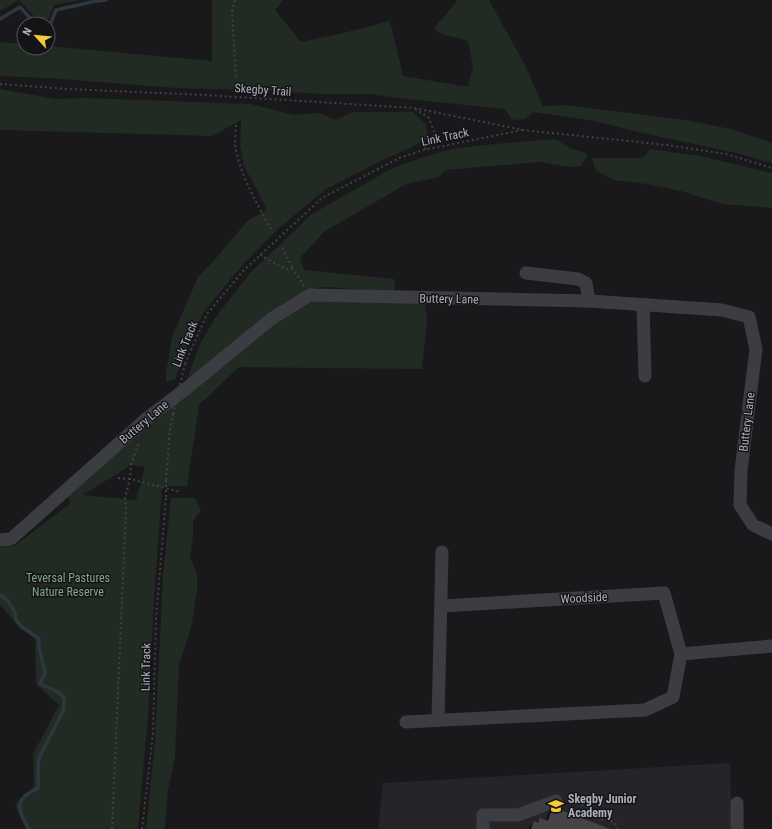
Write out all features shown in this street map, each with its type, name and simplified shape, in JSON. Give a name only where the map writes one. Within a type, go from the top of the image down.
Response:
[{"type":"street","points":[[526,273],[578,279],[586,283],[589,301]]},
{"type":"street","name":"Buttery Lane","points":[[0,540],[11,539],[146,418],[187,388],[271,319],[310,295],[589,301],[722,310],[749,317],[756,349],[741,470],[740,505],[753,525],[772,534]]},
{"type":"street","points":[[643,305],[645,376]]},
{"type":"street","points":[[438,720],[442,606],[442,552]]},
{"type":"street","name":"Woodside","points":[[406,722],[645,710],[673,697],[681,654],[664,593],[442,606]]},
{"type":"street","points":[[681,654],[772,646]]},
{"type":"street","points":[[482,829],[483,815],[518,815],[556,801]]},
{"type":"street","points":[[737,803],[737,829]]},
{"type":"path","points":[[235,0],[232,10],[236,78]]},
{"type":"path","name":"Skegby Trail","points":[[0,84],[67,90],[205,95],[414,108],[523,130]]},
{"type":"path","points":[[414,108],[429,118],[435,134],[424,150]]},
{"type":"path","points":[[236,125],[235,143],[241,168],[259,208],[271,229]]},
{"type":"path","points":[[523,130],[681,147],[726,154],[772,168]]},
{"type":"path","name":"Link Track","points":[[142,829],[153,734],[156,618],[170,428],[185,364],[207,314],[244,270],[322,198],[399,158],[424,150],[523,130]]},
{"type":"path","points":[[282,248],[293,269],[310,295]]},
{"type":"path","points":[[260,255],[285,269],[293,269]]},
{"type":"path","points":[[112,829],[126,517],[125,498],[130,479],[131,465],[140,438]]},
{"type":"path","points":[[118,478],[130,479],[182,492]]},
{"type":"path","points":[[556,801],[566,799],[588,807],[597,814],[600,819],[609,820],[615,823],[617,829]]},
{"type":"shaded area","name":"Skegby Junior Academy","points":[[730,763],[732,829],[378,829],[383,783]]},
{"type":"green space","points":[[0,0],[19,0],[0,11]]},
{"type":"green space","points":[[19,0],[81,0],[54,5],[50,16],[34,16]]},
{"type":"green space","points":[[212,0],[283,0],[275,10],[301,42],[390,21],[403,76],[468,87],[473,67],[468,41],[445,35],[433,29],[457,0],[489,0],[525,65],[543,106],[565,105],[685,120],[731,129],[772,143],[772,163],[736,153],[638,132],[595,121],[533,112],[525,119],[512,120],[505,109],[369,94],[319,94],[260,90],[176,88],[47,78],[0,76],[0,42],[16,43],[16,56],[56,56],[56,47],[212,61]]},
{"type":"green space","points":[[0,89],[55,99],[85,98],[251,104],[294,115],[319,113],[336,120],[352,112],[413,112],[426,124],[428,136],[423,141],[410,148],[326,189],[279,228],[239,269],[203,313],[183,356],[175,379],[166,382],[172,337],[198,277],[219,255],[247,221],[266,210],[264,203],[244,166],[240,145],[241,120],[212,136],[0,130]]},
{"type":"green space","points":[[555,139],[570,148],[588,154],[581,166],[569,167],[539,162],[445,170],[439,177],[406,184],[324,232],[300,258],[304,270],[394,279],[395,293],[329,287],[317,288],[303,293],[186,382],[200,344],[215,318],[251,272],[312,214],[389,170],[418,159],[451,149]]},
{"type":"green space","points":[[650,149],[700,156],[772,173],[772,208],[723,204],[681,191],[647,184],[614,180],[596,171],[592,158],[643,158]]},
{"type":"green space","name":"Teversal Pastures Nature Reserve","points":[[312,298],[425,303],[427,320],[422,369],[239,367],[199,405],[187,486],[162,486],[148,716],[138,829],[26,829],[15,805],[34,786],[33,754],[59,705],[36,684],[35,638],[19,627],[0,605],[0,547],[14,546],[71,503],[68,496],[154,417],[274,321]],"holes":[[[131,465],[145,467],[136,500],[83,495]]]},
{"type":"green space","points":[[171,498],[195,498],[201,510],[193,521],[190,557],[197,574],[197,591],[191,628],[179,665],[175,758],[168,790],[165,829],[146,829],[155,741],[163,575]]},
{"type":"building","points":[[553,807],[610,829],[531,829],[534,821],[538,823],[540,818],[548,821]]},
{"type":"waterway","points":[[54,16],[56,10],[106,0]]},
{"type":"waterway","points":[[0,19],[20,7],[28,16]]},
{"type":"waterway","points":[[0,595],[8,601],[15,613],[16,620],[22,627],[39,639],[39,647],[45,673],[40,684],[56,691],[64,697],[64,709],[40,756],[38,768],[38,788],[29,793],[21,801],[21,813],[29,829]]},
{"type":"place","name":"Skegby Junior Academy","points":[[556,806]]}]
